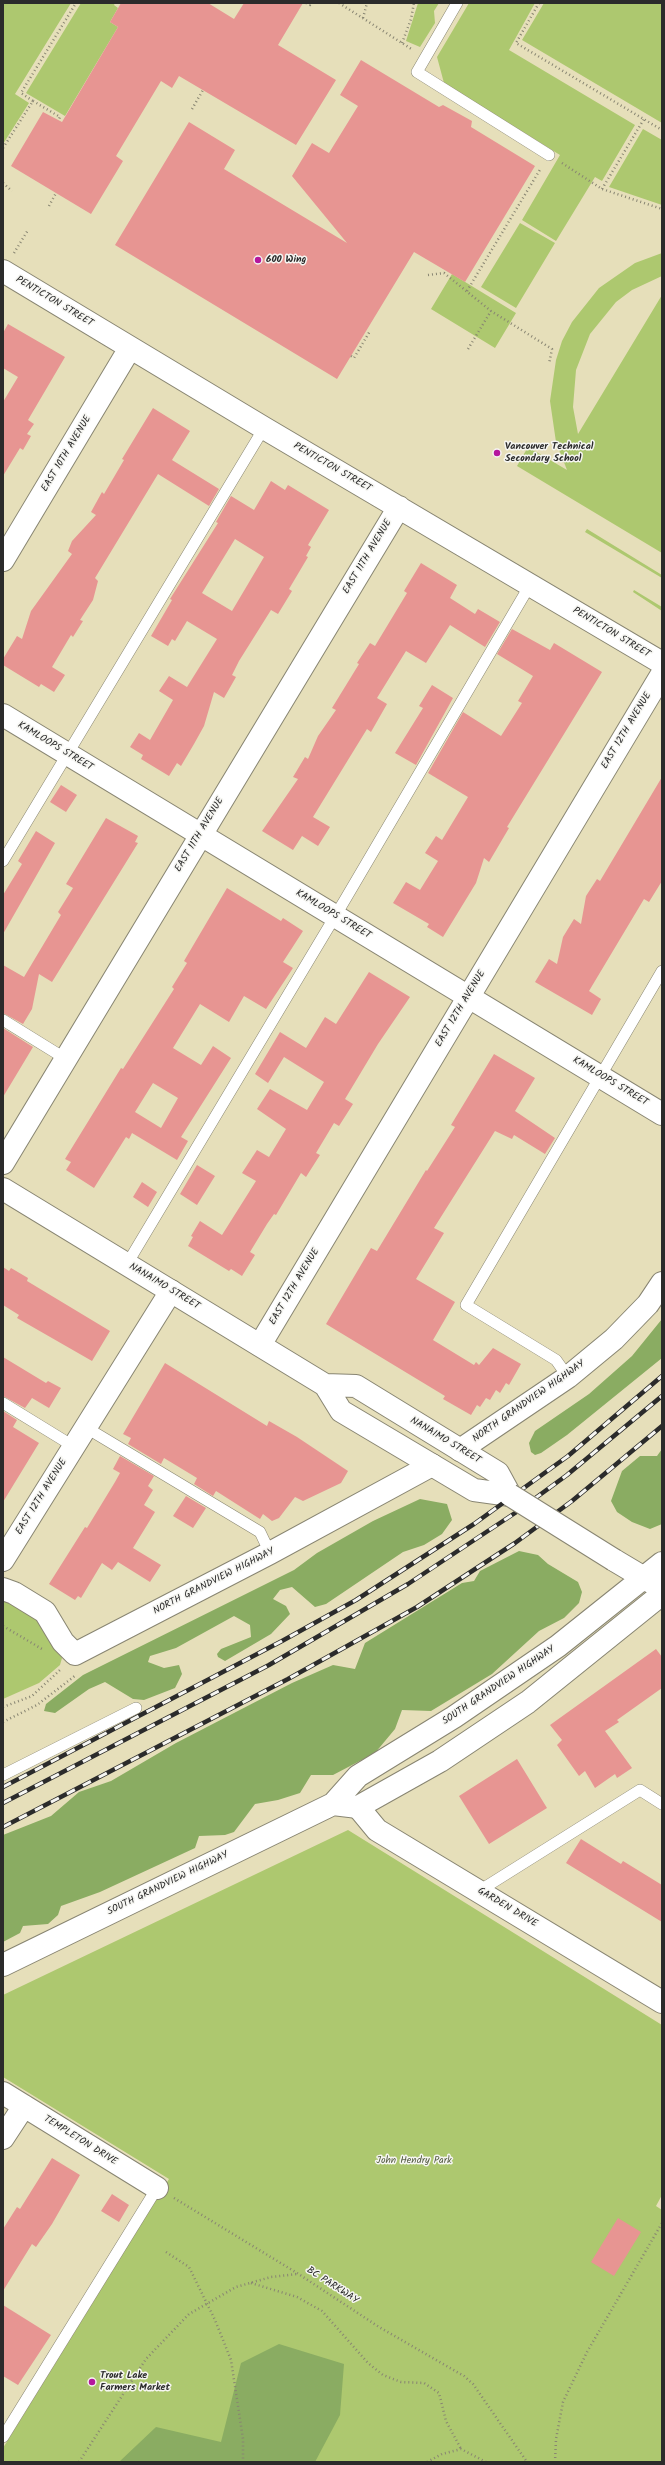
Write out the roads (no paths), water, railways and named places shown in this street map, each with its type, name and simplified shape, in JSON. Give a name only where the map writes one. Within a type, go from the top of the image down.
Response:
[{"type":"street","name":"PENTICTON STREET","points":[[9,262],[130,348],[662,663]]},
{"type":"street","name":"EAST 10TH AVENUE","points":[[3,560],[130,348]]},
{"type":"street","name":"EAST 11TH AVENUE","points":[[3,1163],[200,834],[399,507]]},
{"type":"street","name":"EAST 12TH AVENUE","points":[[260,1345],[662,674]]},
{"type":"street","name":"KAMLOOPS STREET","points":[[3,715],[662,1114]]},
{"type":"street","name":"NANAIMO STREET","points":[[3,1189],[325,1385],[342,1411],[474,1490],[510,1495],[653,1584]]},
{"type":"street","name":"NORTH GRANDVIEW HIGHWAY","points":[[460,1450],[568,1377],[614,1339],[648,1304],[662,1283]]},
{"type":"street","name":"EAST 12TH AVENUE","points":[[3,1560],[85,1426],[171,1291]]},
{"type":"street","name":"NANAIMO STREET","points":[[325,1385],[356,1386],[498,1473],[510,1495]]},
{"type":"street","name":"NORTH GRANDVIEW HIGHWAY","points":[[3,1589],[14,1593],[44,1612],[63,1642],[75,1654],[270,1553],[432,1465]]},
{"type":"street","name":"SOUTH GRANDVIEW HIGHWAY","points":[[3,1965],[333,1804],[358,1776],[492,1693],[558,1646],[653,1584],[662,1563]]},
{"type":"street","points":[[333,1804],[358,1806],[440,1761],[528,1702],[662,1594]]},
{"type":"street","name":"GARDEN DRIVE","points":[[358,1806],[377,1830],[662,2002]]},
{"type":"street","name":"TEMPLETON DRIVE","points":[[3,2093],[157,2188]]},
{"type":"street","points":[[3,2138],[24,2106]]},
{"type":"lane","points":[[457,3],[417,72],[549,155]]},
{"type":"lane","points":[[3,861],[66,754],[264,428]]},
{"type":"lane","points":[[127,1264],[336,916],[530,584]]},
{"type":"lane","points":[[568,1377],[556,1360],[466,1305],[662,971]]},
{"type":"lane","points":[[3,1020],[66,1059]]},
{"type":"lane","points":[[3,1403],[73,1446]]},
{"type":"lane","points":[[85,1426],[260,1532],[270,1553]]},
{"type":"lane","points":[[3,1775],[136,1708]]},
{"type":"lane","points":[[478,1891],[640,1790],[662,1804]]},
{"type":"lane","points":[[3,2437],[157,2188]]},
{"type":"railway","points":[[3,1787],[282,1641],[356,1600],[474,1524],[568,1456],[662,1376]]},
{"type":"railway","points":[[3,1803],[269,1665],[408,1584],[515,1513],[567,1475],[662,1396]]},
{"type":"railway","points":[[3,1827],[288,1679],[417,1607],[515,1543],[572,1501],[662,1426]]},
{"type":"place","name":"600 Wing","points":[[258,260]]},
{"type":"place","name":"Vancouver Technical Secondary School","points":[[497,453]]},
{"type":"place","name":"Trout Lake Farmers Market","points":[[92,2382]]},
{"type":"park label","name":"John Hendry Park","points":[[414,2161]]}]
